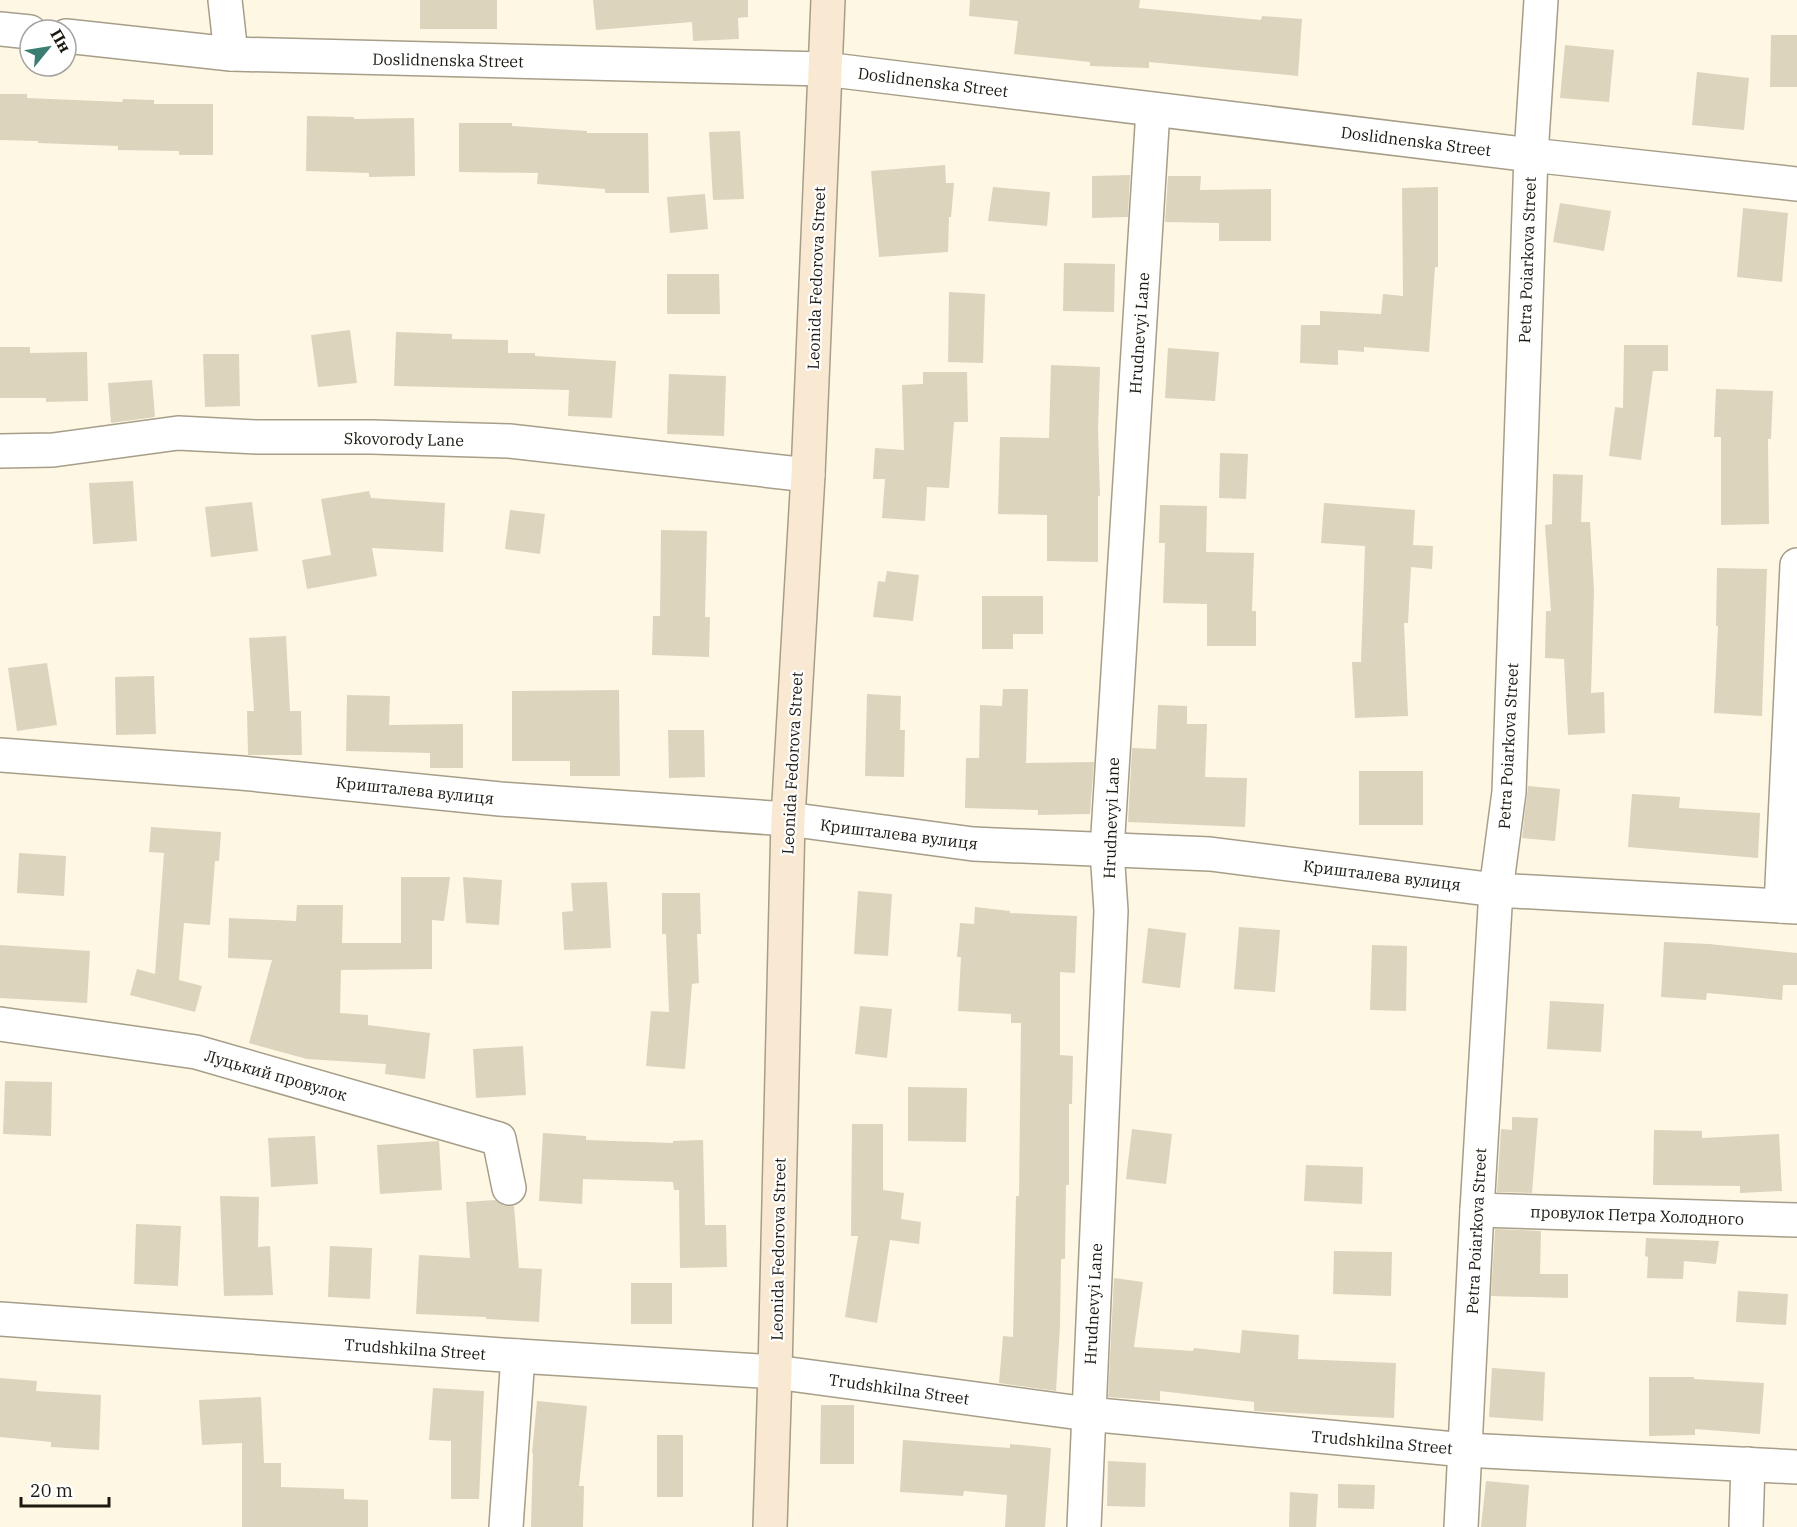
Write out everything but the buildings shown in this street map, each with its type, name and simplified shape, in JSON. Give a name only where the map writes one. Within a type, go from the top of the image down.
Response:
[{"type":"street","points":[[225,0],[231,54]]},
{"type":"street","name":"Leonida Fedorova Street","points":[[770,1527],[788,819],[808,475],[828,0]]},
{"type":"street","name":"Petra Poiarkova Street","points":[[1461,1527],[1496,890],[1509,792],[1531,155],[1540,0]]},
{"type":"street","points":[[0,29],[18,31]]},
{"type":"street","name":"Doslidnenska Street","points":[[78,37],[231,54],[824,69],[1531,155],[1797,184]]},
{"type":"street","name":"Hrudnevyi Lane","points":[[1084,1527],[1110,911],[1107,850],[1153,110]]},
{"type":"street","name":"Skovorody Lane","points":[[0,451],[53,450],[178,433],[257,437],[509,441],[808,475]]},
{"type":"street","points":[[1789,906],[1797,566]]},
{"type":"street","name":"Кришталева вулиця","points":[[0,755],[241,773],[500,799],[788,819],[973,844],[1210,854],[1496,890],[1789,906]]},
{"type":"street","name":"Луцький провулок","points":[[0,1024],[196,1052],[499,1139],[509,1188]]},
{"type":"street","name":"провулок Петра Холодного","points":[[1477,1210],[1797,1220]]},
{"type":"street","name":"Trudshkilna Street","points":[[0,1318],[518,1356],[775,1372],[1088,1414],[1465,1450],[1797,1467]]},
{"type":"street","points":[[506,1527],[518,1356]]},
{"type":"street","points":[[1746,1527],[1748,1464]]}]
